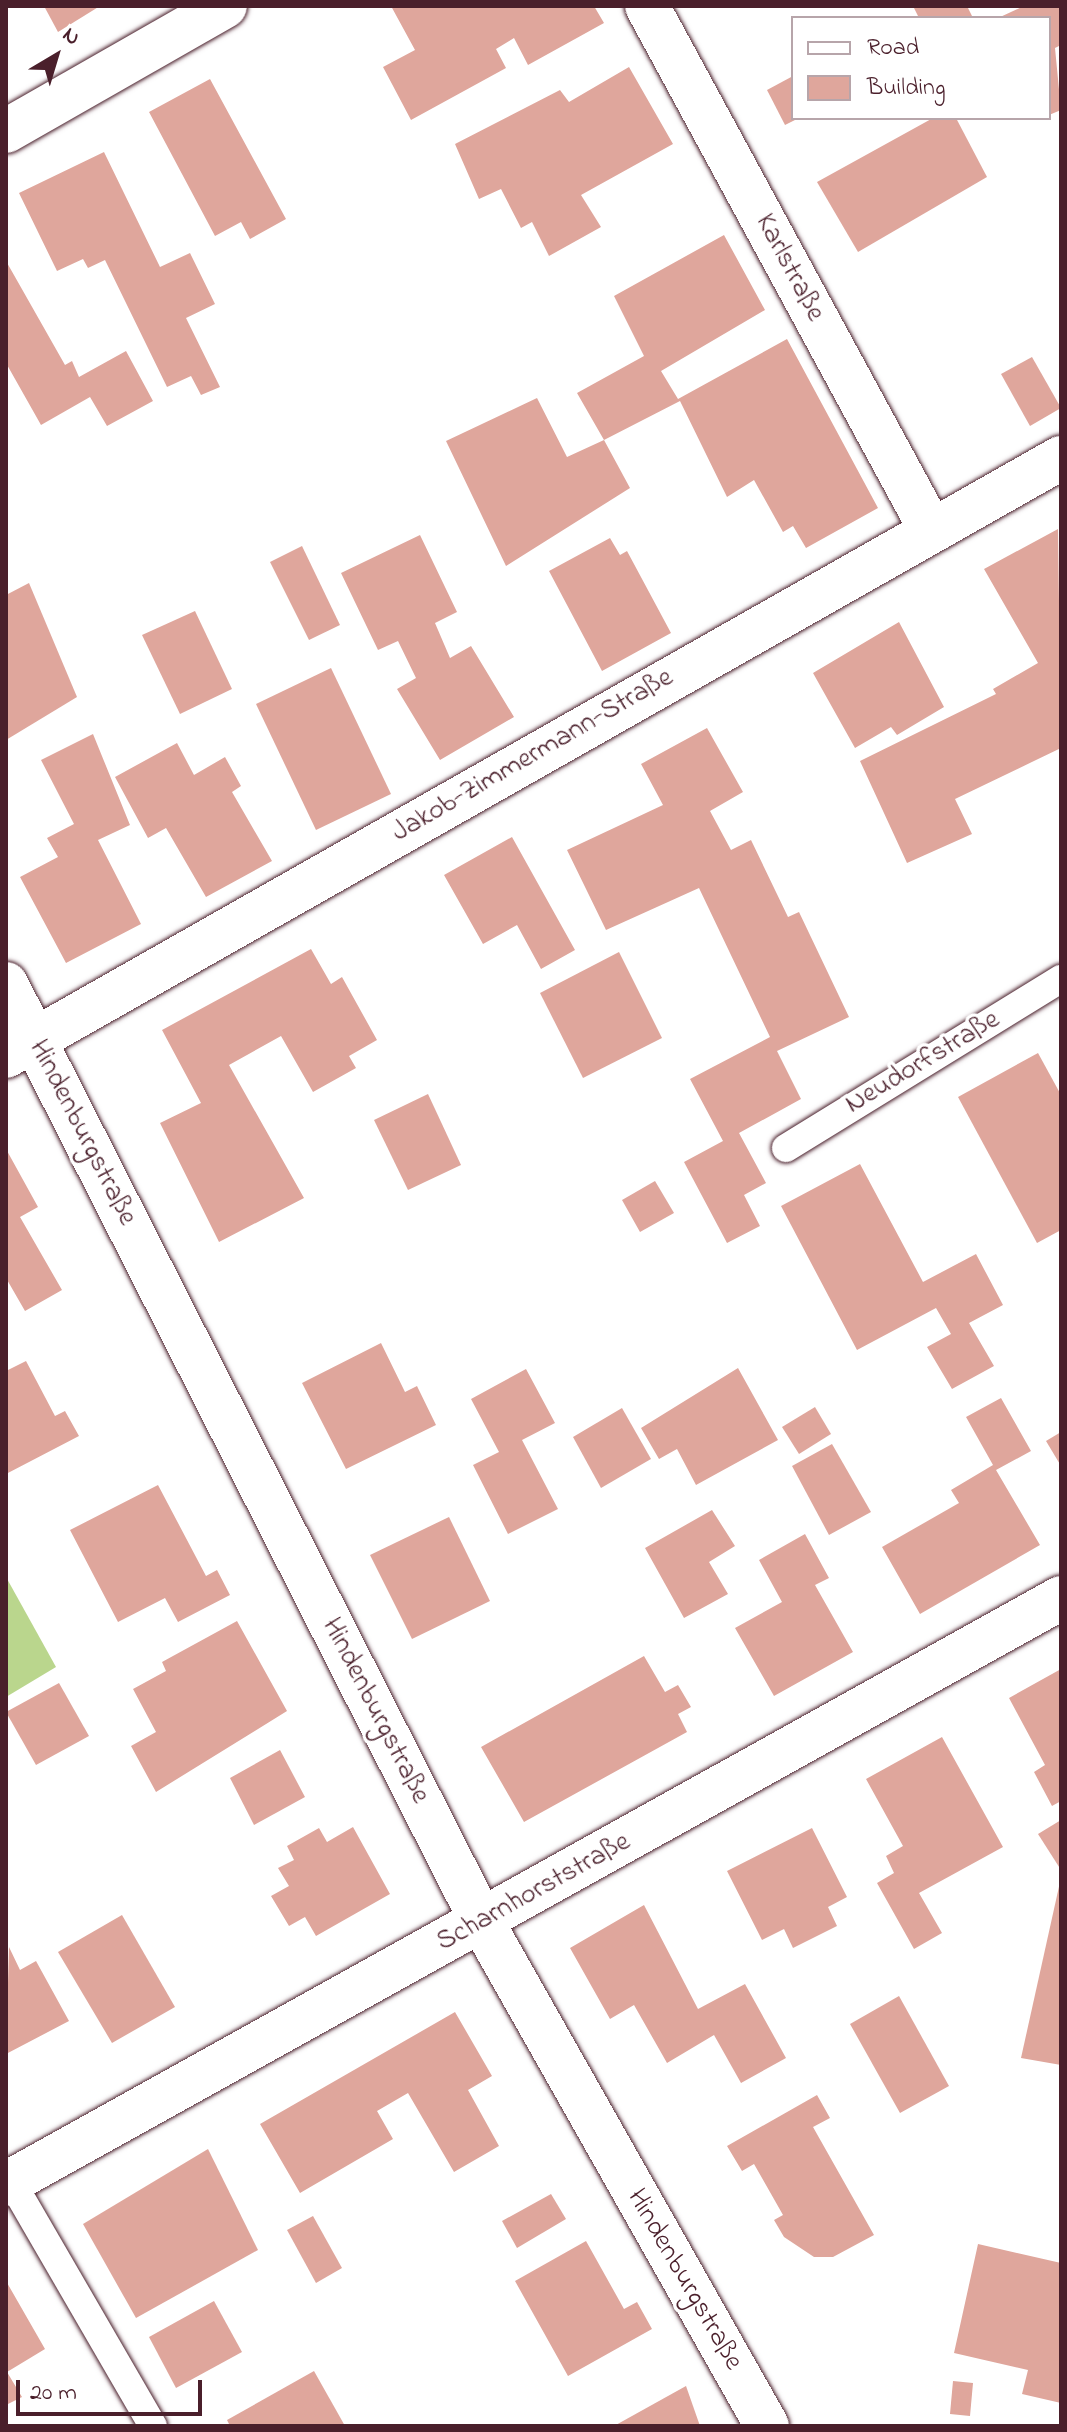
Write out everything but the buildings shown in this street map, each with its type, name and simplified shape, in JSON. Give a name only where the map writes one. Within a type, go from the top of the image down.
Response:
[{"type":"street","points":[[6,131],[225,6]]},
{"type":"street","name":"Karlstraße","points":[[647,6],[931,530]]},
{"type":"street","name":"Jakob-Zimmermann-Straße","points":[[20,1047],[1061,458]]},
{"type":"street","name":"Hindenburgstraße","points":[[6,984],[20,1047],[482,1922],[767,2426]]},
{"type":"street","name":"Scharnhorststraße","points":[[9,2183],[1061,1598]]},
{"type":"lane","name":"Neudorfstraße","points":[[786,1148],[1061,979]]},
{"type":"lane","points":[[9,2183],[153,2426]]},
{"type":"green space","points":[[6,1577],[56,1667],[6,1697]]}]
